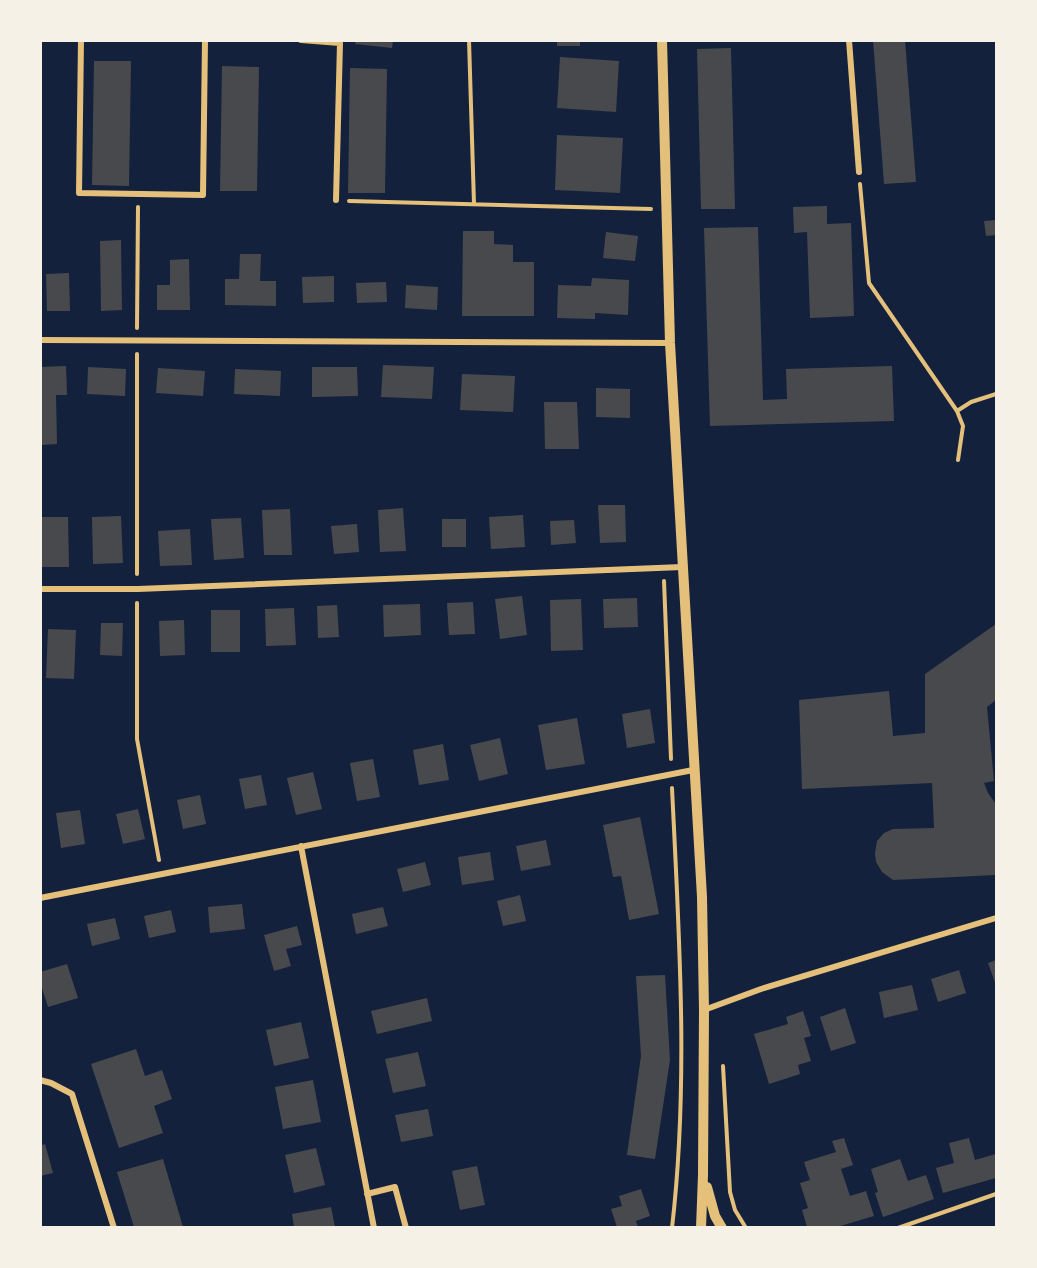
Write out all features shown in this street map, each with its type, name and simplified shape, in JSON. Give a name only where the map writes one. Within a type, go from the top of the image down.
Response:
[{"type":"street","points":[[81,40],[79,193],[203,195],[205,40]]},
{"type":"street","points":[[301,40],[340,43],[336,200]]},
{"type":"street","points":[[662,40],[670,343],[702,897],[704,1175],[701,1227]]},
{"type":"street","points":[[849,40],[859,172]]},
{"type":"street","points":[[40,339],[670,343]]},
{"type":"street","points":[[40,589],[138,589],[682,567]]},
{"type":"street","points":[[40,898],[693,770]]},
{"type":"street","points":[[302,846],[374,1227]]},
{"type":"street","points":[[704,1010],[761,989],[996,918]]},
{"type":"street","points":[[40,1080],[51,1083],[72,1095],[114,1227]]},
{"type":"street","points":[[704,1175],[715,1216],[722,1227]]},
{"type":"street","points":[[367,1194],[395,1187],[406,1227]]},
{"type":"path","points":[[469,40],[474,204]]},
{"type":"path","points":[[859,172],[869,283],[957,411],[963,426],[958,460]]},
{"type":"path","points":[[138,194],[137,739],[162,873]]},
{"type":"path","points":[[651,198],[652,220]]},
{"type":"path","points":[[336,200],[652,209]]},
{"type":"path","points":[[957,411],[971,402],[996,394]]},
{"type":"path","points":[[664,568],[671,774],[682,989],[678,1183],[672,1227]]},
{"type":"path","points":[[730,1192],[735,1210],[746,1227]]},
{"type":"path","points":[[898,1227],[996,1194]]},
{"type":"building","points":[[356,40],[393,40],[392,48],[355,44]]},
{"type":"building","points":[[557,40],[580,40],[580,46],[557,46]]},
{"type":"building","points":[[873,40],[905,40],[916,182],[884,184]]},
{"type":"building","points":[[731,48],[735,209],[701,209],[697,49]]},
{"type":"building","points":[[560,57],[619,61],[616,112],[557,108]]},
{"type":"building","points":[[94,61],[131,61],[129,186],[92,185]]},
{"type":"building","points":[[222,66],[259,67],[257,191],[220,191]]},
{"type":"building","points":[[350,68],[387,69],[385,193],[348,193]]},
{"type":"building","points":[[557,135],[623,138],[620,193],[555,190]]},
{"type":"building","points":[[827,206],[827,224],[851,223],[854,316],[810,318],[807,232],[794,233],[793,207]]},
{"type":"building","points":[[996,220],[996,235],[986,236],[984,221]]},
{"type":"building","points":[[758,227],[763,400],[787,399],[786,369],[892,366],[894,421],[710,426],[704,228]]},
{"type":"building","points":[[463,231],[494,231],[494,244],[513,245],[513,262],[534,262],[534,316],[462,316]]},
{"type":"building","points":[[606,232],[638,236],[635,261],[603,258]]},
{"type":"building","points":[[121,240],[122,310],[101,311],[100,241]]},
{"type":"building","points":[[240,254],[261,254],[260,281],[276,281],[276,306],[225,305],[225,279],[239,279]]},
{"type":"building","points":[[189,259],[190,310],[157,310],[157,285],[170,285],[170,260]]},
{"type":"building","points":[[69,273],[70,311],[47,311],[46,274]]},
{"type":"building","points":[[334,276],[334,302],[303,303],[302,277]]},
{"type":"building","points":[[592,278],[629,280],[628,315],[595,313],[595,319],[557,318],[558,285],[591,286]]},
{"type":"building","points":[[386,282],[387,302],[357,303],[356,283]]},
{"type":"building","points":[[406,285],[438,287],[437,310],[405,308]]},
{"type":"building","points":[[383,365],[434,367],[432,399],[381,397]]},
{"type":"building","points":[[66,366],[67,395],[56,395],[57,444],[40,445],[40,367]]},
{"type":"building","points":[[88,367],[126,369],[125,396],[87,394]]},
{"type":"building","points":[[312,367],[357,367],[358,396],[312,397]]},
{"type":"building","points":[[158,368],[205,371],[203,396],[156,393]]},
{"type":"building","points":[[235,369],[281,371],[280,396],[234,394]]},
{"type":"building","points":[[462,374],[515,376],[513,412],[460,410]]},
{"type":"building","points":[[596,388],[630,389],[630,418],[596,417]]},
{"type":"building","points":[[544,402],[577,402],[579,449],[545,449]]},
{"type":"building","points":[[598,505],[625,505],[626,542],[600,543]]},
{"type":"building","points":[[403,508],[406,551],[380,552],[378,510]]},
{"type":"building","points":[[290,509],[292,555],[264,555],[262,510]]},
{"type":"building","points":[[523,515],[525,547],[491,549],[489,517]]},
{"type":"building","points":[[121,516],[123,563],[93,564],[92,517]]},
{"type":"building","points":[[40,517],[68,517],[69,567],[41,567]]},
{"type":"building","points":[[241,518],[244,558],[214,560],[211,519]]},
{"type":"building","points":[[442,519],[466,519],[466,547],[442,547]]},
{"type":"building","points":[[574,520],[576,543],[551,545],[550,521]]},
{"type":"building","points":[[357,524],[359,552],[334,554],[331,526]]},
{"type":"building","points":[[190,529],[192,565],[160,566],[158,531]]},
{"type":"building","points":[[522,596],[527,635],[500,639],[495,599]]},
{"type":"building","points":[[637,598],[638,627],[604,628],[603,599]]},
{"type":"building","points":[[581,599],[583,650],[551,651],[550,600]]},
{"type":"building","points":[[473,602],[475,634],[449,635],[447,603]]},
{"type":"building","points":[[420,604],[421,635],[384,637],[383,605]]},
{"type":"building","points":[[337,605],[339,637],[318,638],[317,606]]},
{"type":"building","points":[[294,608],[296,645],[266,646],[265,609]]},
{"type":"building","points":[[211,610],[240,610],[240,652],[211,652]]},
{"type":"building","points":[[184,620],[185,655],[160,656],[159,621]]},
{"type":"building","points":[[101,623],[123,623],[122,656],[100,655]]},
{"type":"building","points":[[996,624],[996,700],[987,707],[994,781],[984,783],[996,804],[996,875],[893,880],[882,872],[876,862],[877,841],[884,833],[893,829],[934,828],[932,783],[802,789],[799,700],[889,691],[893,736],[925,733],[925,674]]},
{"type":"building","points":[[48,629],[76,630],[74,679],[46,678]]},
{"type":"building","points":[[650,709],[655,743],[627,748],[622,714]]},
{"type":"building","points":[[577,718],[585,764],[546,770],[538,725]]},
{"type":"building","points":[[500,738],[508,774],[479,781],[470,745]]},
{"type":"building","points":[[443,744],[449,780],[419,785],[413,750]]},
{"type":"building","points":[[373,759],[380,797],[357,801],[350,763]]},
{"type":"building","points":[[313,772],[322,809],[296,815],[287,778]]},
{"type":"building","points":[[261,775],[267,805],[245,809],[239,779]]},
{"type":"building","points":[[200,795],[206,824],[183,829],[177,800]]},
{"type":"building","points":[[138,809],[145,839],[123,844],[116,814]]},
{"type":"building","points":[[80,810],[85,844],[61,848],[56,813]]},
{"type":"building","points":[[640,817],[659,914],[629,920],[621,876],[613,877],[603,825]]},
{"type":"building","points":[[546,840],[551,865],[521,871],[516,846]]},
{"type":"building","points":[[490,852],[494,880],[462,885],[458,857]]},
{"type":"building","points":[[425,862],[431,885],[403,892],[397,869]]},
{"type":"building","points":[[520,895],[526,921],[503,926],[497,901]]},
{"type":"building","points":[[242,904],[245,929],[210,933],[208,907]]},
{"type":"building","points":[[383,907],[388,926],[356,934],[352,914]]},
{"type":"building","points":[[171,910],[176,932],[149,938],[144,916]]},
{"type":"building","points":[[115,918],[120,939],[92,946],[87,924]]},
{"type":"building","points":[[297,926],[302,945],[286,949],[291,966],[274,971],[264,935]]},
{"type":"building","points":[[996,960],[996,985],[988,963]]},
{"type":"building","points":[[67,964],[78,998],[48,1007],[40,982],[40,972]]},
{"type":"building","points":[[959,970],[966,993],[938,1002],[931,979]]},
{"type":"building","points":[[665,975],[670,1060],[655,1159],[627,1155],[641,1056],[636,976]]},
{"type":"building","points":[[912,985],[918,1010],[884,1018],[879,992]]},
{"type":"building","points":[[427,998],[432,1021],[377,1034],[371,1011]]},
{"type":"building","points":[[845,1008],[856,1043],[831,1051],[820,1017]]},
{"type":"building","points":[[803,1011],[811,1036],[804,1038],[811,1061],[798,1065],[800,1074],[769,1084],[754,1034],[788,1024],[786,1017]]},
{"type":"building","points":[[301,1022],[309,1058],[274,1066],[266,1030]]},
{"type":"building","points":[[136,1049],[145,1076],[162,1070],[172,1099],[154,1106],[163,1133],[119,1148],[91,1064]]},
{"type":"building","points":[[418,1052],[426,1086],[393,1093],[385,1059]]},
{"type":"building","points":[[313,1080],[321,1122],[283,1129],[275,1087]]},
{"type":"building","points":[[428,1109],[433,1136],[401,1142],[395,1115]]},
{"type":"building","points":[[844,1138],[853,1165],[841,1169],[850,1196],[866,1191],[874,1216],[837,1227],[807,1227],[802,1210],[808,1208],[800,1183],[810,1180],[804,1162],[836,1152],[832,1141]]},
{"type":"building","points":[[969,1138],[975,1160],[996,1154],[996,1178],[943,1193],[936,1168],[954,1163],[949,1143]]},
{"type":"building","points":[[45,1144],[53,1173],[40,1176],[40,1146]]},
{"type":"building","points":[[316,1148],[325,1185],[294,1193],[285,1155]]},
{"type":"building","points":[[163,1159],[183,1227],[134,1227],[117,1172]]},
{"type":"building","points":[[900,1159],[908,1181],[926,1175],[934,1199],[883,1217],[875,1193],[878,1192],[871,1169]]},
{"type":"building","points":[[477,1166],[485,1205],[460,1210],[452,1171]]},
{"type":"building","points":[[641,1189],[650,1216],[636,1221],[638,1227],[617,1227],[611,1209],[622,1206],[619,1196]]},
{"type":"building","points":[[331,1207],[335,1227],[294,1227],[292,1214]]}]
